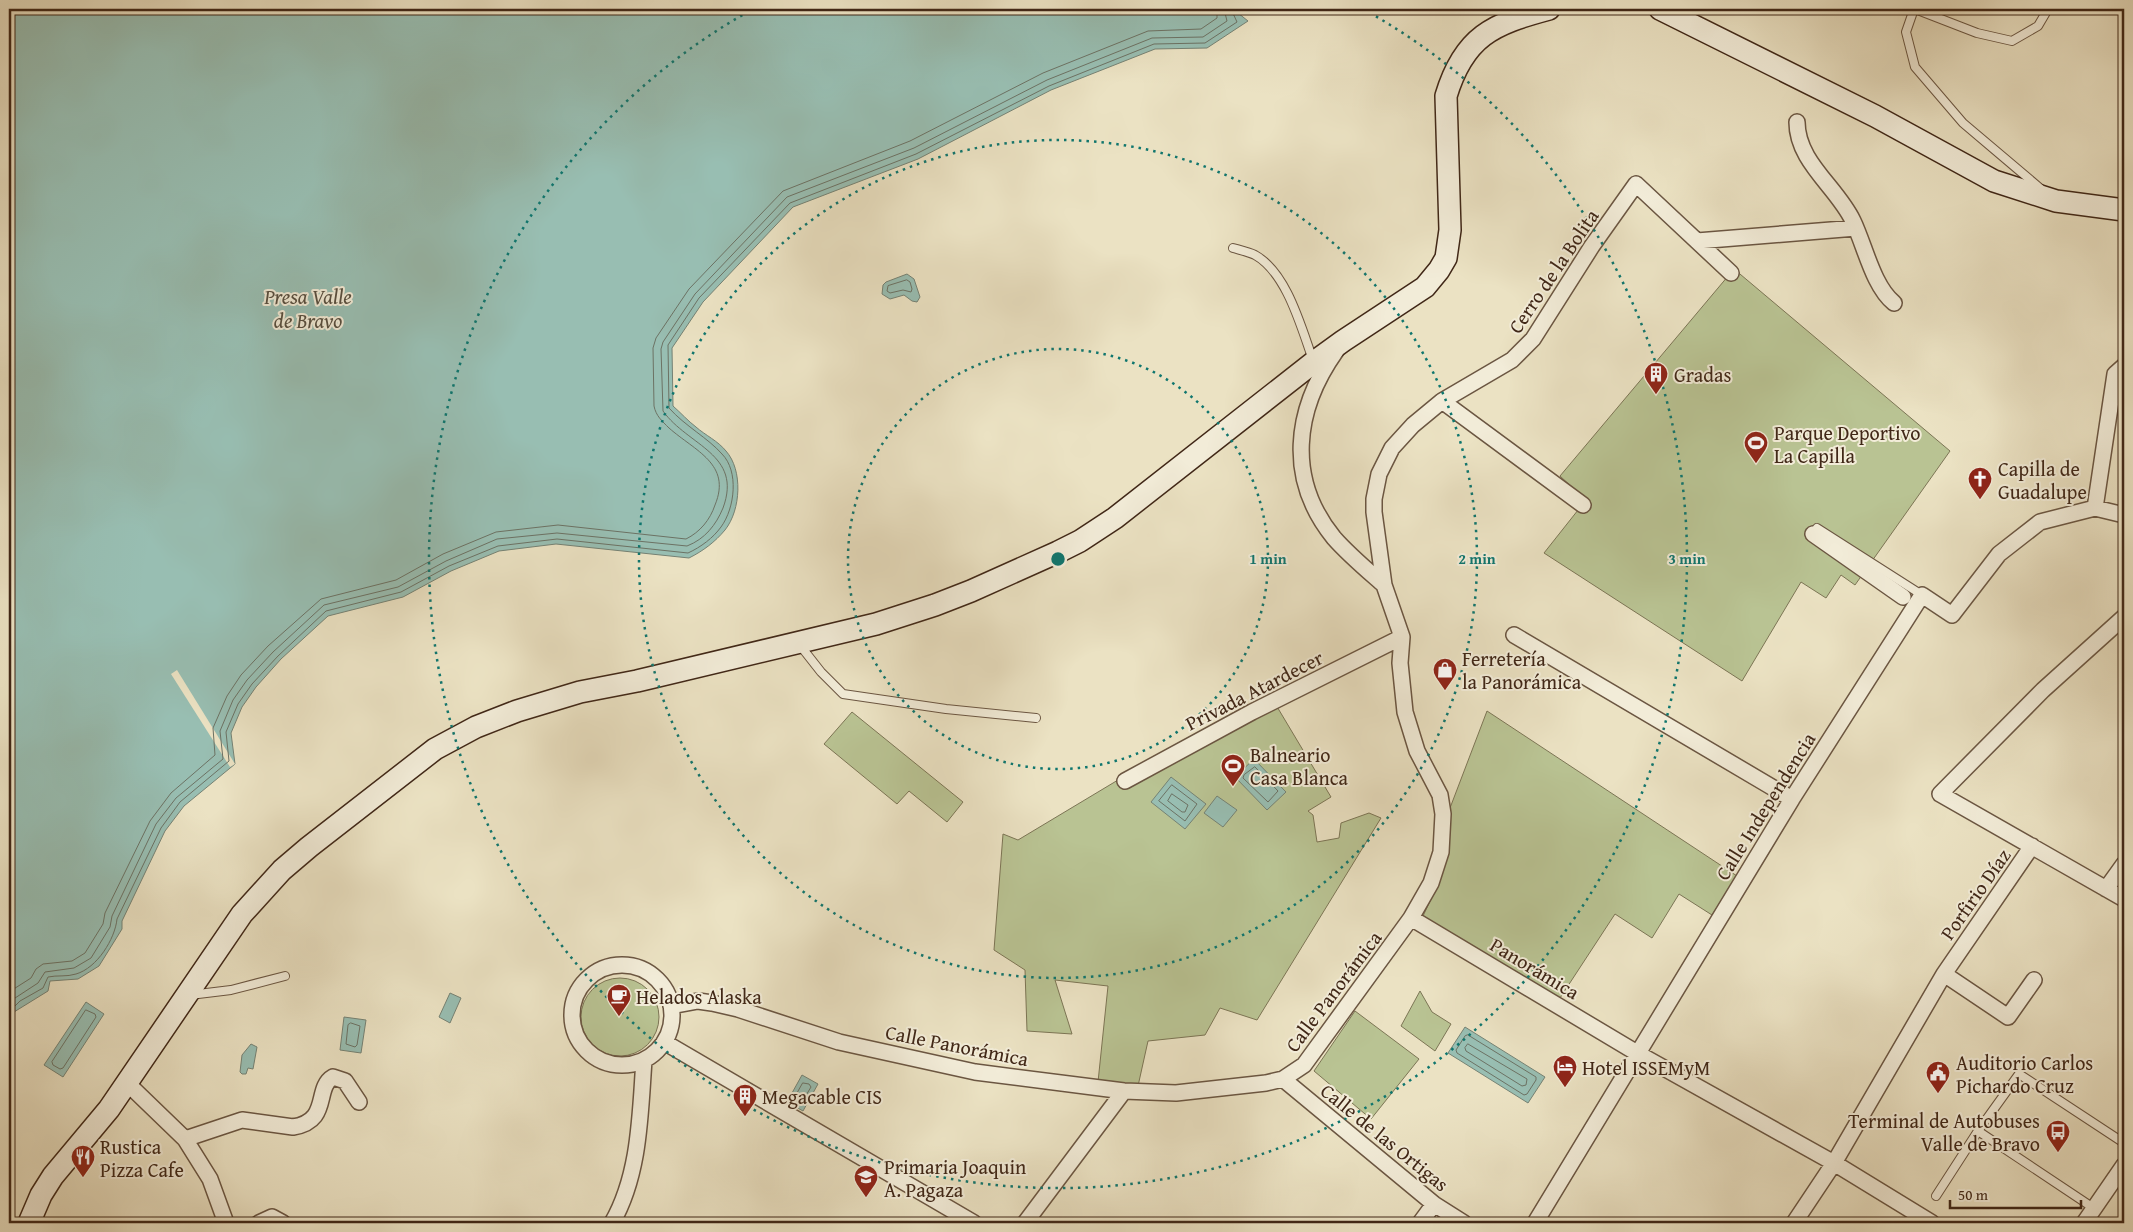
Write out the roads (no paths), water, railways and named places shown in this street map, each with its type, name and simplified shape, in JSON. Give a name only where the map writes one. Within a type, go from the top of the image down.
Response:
[{"type":"main road","points":[[29,1223],[40,1194],[127,1083],[242,914],[282,870],[435,749],[476,727],[517,711],[580,692],[637,681],[876,624],[935,605],[971,591],[1080,541],[1114,518],[1314,362],[1425,287],[1446,258],[1450,230],[1446,96],[1458,64],[1468,50],[1489,31],[1515,18],[1549,9]]},
{"type":"main road","points":[[1660,9],[1875,116],[1994,181],[2056,201],[2124,210]]},
{"type":"street","points":[[1798,122],[1799,142],[1804,152],[1833,189],[1856,228],[1881,290],[1894,304]]},
{"type":"street","name":"Cerro de la Bolita","points":[[1384,585],[1374,512],[1374,499],[1379,474],[1392,448],[1402,436],[1442,400],[1500,368],[1523,351],[1534,339],[1592,246],[1636,184],[1697,241]]},
{"type":"street","points":[[1697,241],[1856,228]]},
{"type":"street","points":[[1697,241],[1731,272]]},
{"type":"street","points":[[1343,341],[1325,366],[1305,411],[1302,429],[1302,466],[1313,503],[1326,526],[1347,551],[1384,585]]},
{"type":"street","points":[[2091,509],[2115,374],[2124,366]]},
{"type":"street","points":[[1442,400],[1583,505]]},
{"type":"street","points":[[1922,595],[1952,615],[1999,554],[2040,522],[2091,509],[2124,515]]},
{"type":"street","points":[[1815,531],[1904,597]]},
{"type":"street","name":"Calle Panorámica","points":[[671,1006],[698,1001],[712,1002],[839,1042],[975,1072],[1124,1092],[1176,1093],[1266,1083],[1283,1079],[1304,1065],[1411,918],[1431,883],[1437,868],[1443,833],[1440,795],[1418,750],[1405,712],[1400,664],[1402,637],[1384,585]]},
{"type":"street","name":"Calle Independencia","points":[[1535,1223],[1792,799],[1922,595]]},
{"type":"street","name":"Porfirio Díaz","points":[[1794,1223],[1834,1163],[1944,974],[2032,846],[1940,794],[2043,690],[2124,617]]},
{"type":"street","points":[[1514,635],[1792,799]]},
{"type":"street","name":"Privada Atardecer","points":[[1125,781],[1252,712],[1402,637]]},
{"type":"street","points":[[2032,846],[2124,899]]},
{"type":"street","points":[[2106,889],[2124,864]]},
{"type":"street","name":"Panorámica","points":[[1411,918],[1637,1053],[1834,1163],[1932,1223]]},
{"type":"street","points":[[634,966],[647,972],[662,987],[671,1006],[670,1024],[664,1042],[644,1060],[623,1065],[602,1061],[585,1049],[577,1037],[572,1024],[572,1009],[576,995],[583,983],[593,974],[606,967],[634,966]]},
{"type":"street","points":[[1944,974],[2008,1017],[2034,980]]},
{"type":"street","points":[[664,1042],[974,1223]]},
{"type":"street","points":[[612,1223],[626,1193],[635,1156],[644,1060]]},
{"type":"street","points":[[185,1139],[242,1120],[293,1127],[301,1126],[309,1122],[316,1114],[326,1084],[333,1076],[345,1081],[359,1102]]},
{"type":"street","name":"Calle de las Ortigas","points":[[1283,1079],[1434,1204],[1464,1223]]},
{"type":"street","points":[[127,1083],[185,1139],[210,1179],[226,1223]]},
{"type":"street","points":[[1025,1223],[1124,1092]]},
{"type":"street","points":[[2084,1223],[2124,1165]]},
{"type":"street","points":[[1420,1223],[1434,1204]]},
{"type":"street","points":[[259,1223],[272,1217],[283,1223]]},
{"type":"lane","points":[[2048,9],[2038,26],[2012,41],[1977,33],[1914,9],[1906,32],[1915,67],[1963,123],[2056,201]]},
{"type":"lane","points":[[1233,248],[1254,255],[1268,265],[1286,291],[1314,362]]},
{"type":"lane","points":[[1815,531],[1922,595]]},
{"type":"lane","points":[[797,642],[821,672],[843,694],[946,709],[1036,718]]},
{"type":"lane","points":[[188,995],[231,990],[285,976]]},
{"type":"lane","points":[[1936,1196],[1978,1130],[2019,1074],[2124,1143]]},
{"type":"lane","points":[[1978,1130],[2095,1209]]},
{"type":"water","name":"Presa Valle de Bravo","points":[[9,9],[1233,9],[1248,21],[1207,48],[1155,49],[1051,90],[918,159],[793,207],[703,302],[672,348],[673,406],[693,425],[723,447],[735,469],[738,490],[737,501],[730,522],[725,530],[708,546],[689,558],[556,544],[499,551],[451,571],[403,597],[328,616],[281,659],[256,687],[242,707],[231,733],[235,764],[184,806],[165,831],[122,921],[122,929],[99,966],[78,979],[50,981],[48,991],[14,1012],[9,1027]]},
{"type":"water","points":[[907,274],[914,279],[920,297],[917,302],[904,295],[890,299],[882,294],[883,285],[886,282]]},
{"type":"water","points":[[1254,759],[1286,792],[1267,810],[1235,777]]},
{"type":"water","points":[[1171,777],[1206,804],[1185,829],[1151,802]]},
{"type":"water","points":[[1217,796],[1237,810],[1223,827],[1204,813]]},
{"type":"water","points":[[450,993],[461,998],[450,1023],[439,1017]]},
{"type":"water","points":[[86,1002],[104,1014],[63,1077],[44,1065]]},
{"type":"water","points":[[344,1017],[366,1020],[361,1053],[340,1050]]},
{"type":"water","points":[[1465,1027],[1545,1077],[1528,1103],[1448,1053]]},
{"type":"water","points":[[251,1044],[257,1047],[253,1069],[248,1068],[246,1074],[242,1074],[240,1072],[242,1055]]},
{"type":"water","points":[[802,1075],[818,1084],[803,1111],[787,1102]]},
{"type":"place","name":"Gradas","points":[[1656,395]]},
{"type":"place","name":"Parque Deportivo La Capilla","points":[[1756,464]]},
{"type":"place","name":"Capilla de Guadalupe","points":[[1980,500]]},
{"type":"place","name":"Ferretería la Panorámica","points":[[1445,691]]},
{"type":"place","name":"Balneario Casa Blanca","points":[[1233,787]]},
{"type":"place","name":"Helados Alaska","points":[[619,1017]]},
{"type":"place","name":"Hotel ISSEMyM","points":[[1565,1088]]},
{"type":"place","name":"Auditorio Carlos Pichardo Cruz","points":[[1938,1094]]},
{"type":"place","name":"Megacable CIS","points":[[745,1117]]},
{"type":"place","name":"Terminal de Autobuses Valle de Bravo","points":[[2058,1153]]},
{"type":"place","name":"Rustica Pizza Cafe","points":[[83,1178]]},
{"type":"place","name":"Primaria Joaquin A. Pagaza","points":[[866,1198]]}]
